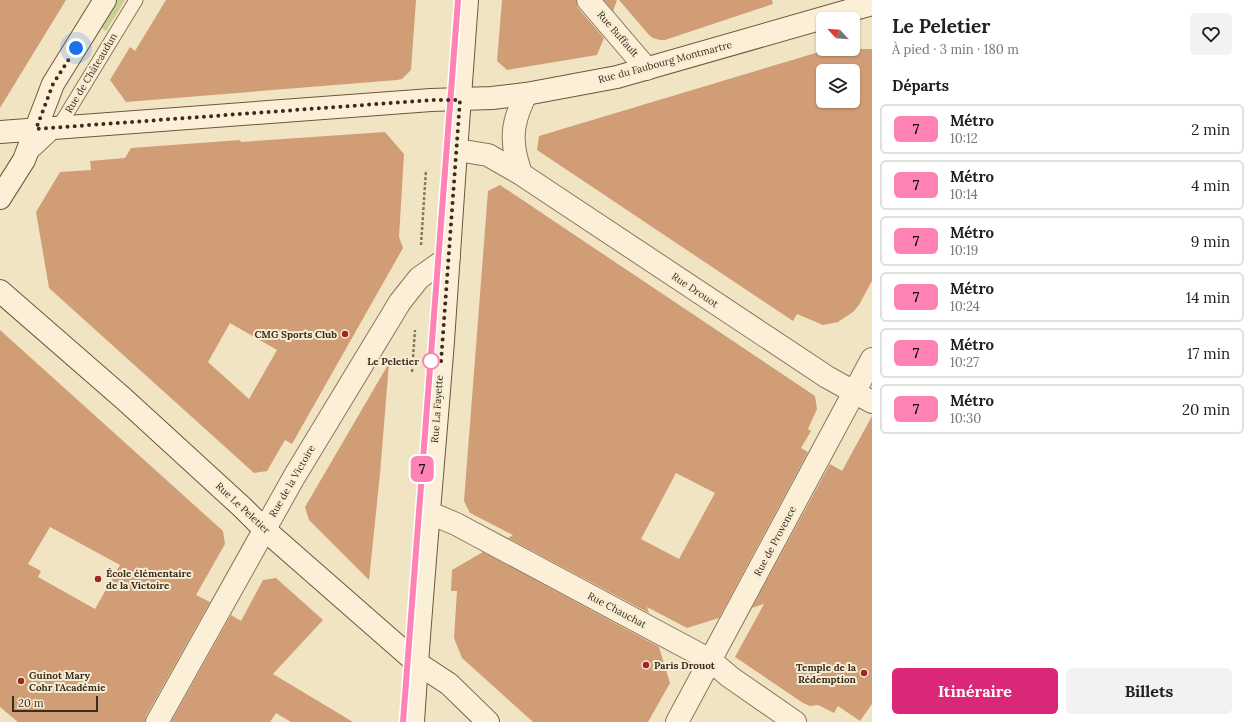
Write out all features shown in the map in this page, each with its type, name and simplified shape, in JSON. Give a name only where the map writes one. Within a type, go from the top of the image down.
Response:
[{"type":"street","name":"Rue de Châteaudun","points":[[0,198],[24,160],[53,84],[105,0]]},
{"type":"street","name":"Rue La Fayette","points":[[413,722],[430,513],[467,0]]},
{"type":"street","name":"Rue Buffault","points":[[588,0],[647,69]]},
{"type":"street","name":"Rue du Faubourg Montmartre","points":[[0,132],[432,100],[492,98],[526,94],[617,77],[872,4]]},
{"type":"street","points":[[521,174],[514,143],[515,127],[518,111],[526,94]]},
{"type":"street","name":"Rue Drouot","points":[[457,150],[488,155],[521,174],[827,377],[863,397]]},
{"type":"street","name":"Rue de la Victoire","points":[[158,722],[294,476],[400,302],[419,278],[449,257]]},
{"type":"street","name":"Rue Le Peletier","points":[[0,291],[124,399],[264,529],[417,663],[449,684],[488,722]]},
{"type":"street","name":"Rue de Provence","points":[[677,722],[710,660],[863,397],[872,359]]},
{"type":"street","name":"Rue Chauchat","points":[[430,513],[456,524],[710,660],[730,677],[795,722]]},
{"type":"lane","name":"Rue de Châteaudun","points":[[24,160],[58,128],[136,0]]},
{"type":"green space","points":[[112,0],[125,0],[106,31],[97,25]]},
{"type":"building","points":[[0,0],[66,0],[0,108]]},
{"type":"building","points":[[166,0],[416,0],[411,70],[402,79],[397,80],[126,102],[110,80],[130,47],[135,51]]},
{"type":"building","points":[[502,0],[576,0],[578,8],[604,38],[597,55],[507,70],[497,61]]},
{"type":"building","points":[[604,0],[617,0],[613,11]]},
{"type":"building","points":[[619,0],[772,0],[773,4],[665,40],[660,40],[649,35]]},
{"type":"building","points":[[860,49],[872,49],[872,281],[859,305],[853,312],[838,322],[823,325],[797,314],[793,321],[537,150],[539,136],[816,53],[816,56],[860,56]]},
{"type":"building","points":[[385,132],[404,154],[399,237],[403,248],[292,444],[285,440],[267,471],[254,473],[49,288],[36,212],[60,172],[91,170],[90,161],[125,158],[131,148],[240,140],[241,142]],"holes":[[[230,323],[277,350],[249,399],[208,362]]]},
{"type":"building","points":[[500,185],[815,396],[817,409],[808,429],[811,431],[801,448],[808,452],[719,618],[687,628],[647,607],[649,613],[508,538],[513,535],[470,513],[464,501],[488,191]],"holes":[[[676,473],[715,493],[679,559],[641,539]]]},
{"type":"building","points":[[0,330],[223,531],[225,544],[196,595],[210,602],[146,716],[145,722],[18,722],[0,707]],"holes":[[[50,527],[120,565],[95,609],[38,577],[41,571],[28,564]]]},
{"type":"building","points":[[389,363],[380,474],[369,580],[309,520],[305,507]]},
{"type":"building","points":[[872,416],[872,704],[860,721],[838,706],[834,713],[818,705],[810,706],[803,703],[735,657],[764,604],[752,608],[830,464],[842,471]]},
{"type":"building","points":[[483,552],[659,647],[670,683],[648,722],[533,722],[462,658],[454,638],[457,591],[451,591],[452,570]]},
{"type":"building","points":[[276,578],[323,620],[273,674],[353,722],[291,722],[276,713],[270,722],[171,722],[231,615],[241,621],[263,580]]},
{"type":"metro line","name":"7","points":[[403,722],[458,0]]},
{"type":"place","name":"CMG Sports Club","points":[[345,334]]},
{"type":"place","name":"Le Peletier","points":[[431,361]]},
{"type":"place","name":"École élémentaire de la Victoire","points":[[98,579]]},
{"type":"place","name":"Paris Drouot","points":[[646,665]]},
{"type":"place","name":"Temple de la Rédemption","points":[[864,673]]},
{"type":"place","name":"Guinot Mary Cohr l'Académie","points":[[21,681]]},
{"type":"route","points":[[76,48],[53,84],[36,129],[432,100],[460,100],[443,344],[441,362],[431,361]]}]
